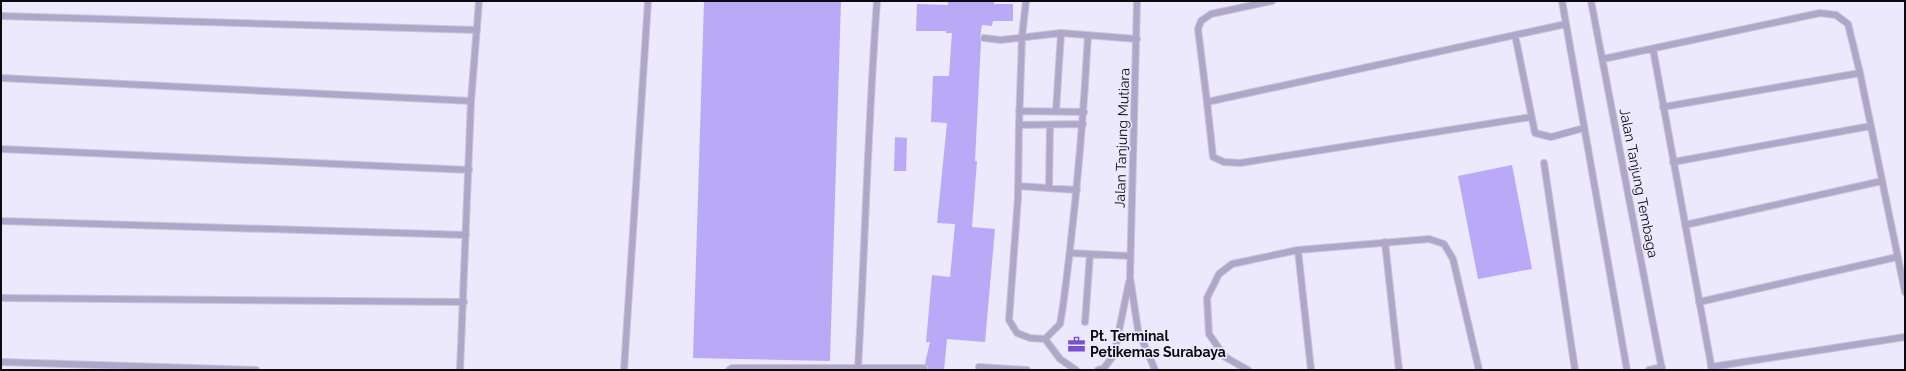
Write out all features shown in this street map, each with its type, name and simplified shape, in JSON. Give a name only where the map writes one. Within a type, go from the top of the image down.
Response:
[{"type":"lane","points":[[460,370],[464,302],[471,101],[479,1]]},
{"type":"lane","points":[[624,370],[648,1]]},
{"type":"lane","points":[[858,368],[866,237],[871,84],[877,1]]},
{"type":"lane","points":[[1026,1],[1022,37],[1018,186],[1009,320],[1017,333],[1030,338],[1045,339],[1060,324],[1077,190],[1084,112],[1088,35]]},
{"type":"lane","name":"Jalan Tanjung Mutiara","points":[[1137,1],[1130,277],[1138,330],[1155,370]]},
{"type":"lane","points":[[1272,1],[1210,14],[1201,21],[1198,29],[1213,157],[1224,162],[1240,163],[1531,117]]},
{"type":"lane","points":[[1562,1],[1627,370]]},
{"type":"lane","name":"Jalan Tanjung Tembaga","points":[[1591,1],[1662,369]]},
{"type":"lane","points":[[1603,59],[1820,13],[1836,16],[1848,24],[1860,73],[1905,292]]},
{"type":"lane","points":[[1,16],[477,30]]},
{"type":"lane","points":[[1207,102],[1566,24]]},
{"type":"lane","points":[[1056,111],[1061,33]]},
{"type":"lane","points":[[984,38],[1001,40],[1061,33],[1137,39]]},
{"type":"lane","points":[[1515,35],[1534,133],[1551,137],[1584,128]]},
{"type":"lane","points":[[1653,48],[1711,368],[1905,337]]},
{"type":"lane","points":[[1663,107],[1860,73]]},
{"type":"lane","points":[[1,78],[471,101]]},
{"type":"lane","points":[[1019,111],[1084,112]]},
{"type":"lane","points":[[1019,125],[1083,124]]},
{"type":"lane","points":[[1050,125],[1050,188]]},
{"type":"lane","points":[[1673,162],[1870,126]]},
{"type":"lane","points":[[1,149],[469,170]]},
{"type":"lane","points":[[1544,163],[1575,370]]},
{"type":"lane","points":[[1685,225],[1882,181]]},
{"type":"lane","points":[[1018,186],[1077,190]]},
{"type":"lane","points":[[1,222],[466,235]]},
{"type":"lane","points":[[1248,370],[1225,357],[1209,334],[1207,298],[1219,274],[1232,264],[1298,250],[1429,239],[1444,244],[1452,259],[1479,370]]},
{"type":"lane","points":[[1385,242],[1398,370]]},
{"type":"lane","points":[[1298,250],[1311,370]]},
{"type":"lane","points":[[1070,253],[1130,256]]},
{"type":"lane","points":[[1085,322],[1090,254]]},
{"type":"lane","points":[[1699,302],[1897,257]]},
{"type":"lane","name":"Jalan Tanjung Mutiara","points":[[1098,370],[1104,368],[1114,355],[1130,277]]},
{"type":"lane","points":[[1,298],[464,302]]},
{"type":"lane","points":[[1045,339],[1060,359],[1076,370]]},
{"type":"lane","points":[[1,362],[256,370]]},
{"type":"lane","points":[[729,370],[732,368],[924,368]]},
{"type":"lane","points":[[980,368],[1027,370]]},
{"type":"lane","points":[[1649,370],[1662,369]]},
{"type":"building","points":[[704,1],[841,1],[830,361],[693,358]]},
{"type":"building","points":[[948,1],[994,1],[994,4],[1013,4],[1013,21],[993,21],[992,26],[982,25],[980,38],[975,161],[977,161],[972,227],[995,229],[985,342],[947,339],[944,370],[928,370],[928,366],[925,364],[930,342],[926,342],[932,275],[950,277],[955,224],[937,223],[947,123],[931,122],[933,76],[949,76],[952,33],[946,33],[946,31],[916,31],[917,4],[948,5]]},
{"type":"building","points":[[895,137],[907,138],[906,171],[894,171]]},
{"type":"building","points":[[1512,165],[1532,269],[1478,279],[1458,176]]},
{"type":"place","name":"Pt. Terminal Petikemas Surabaya","points":[[1077,344]]}]
